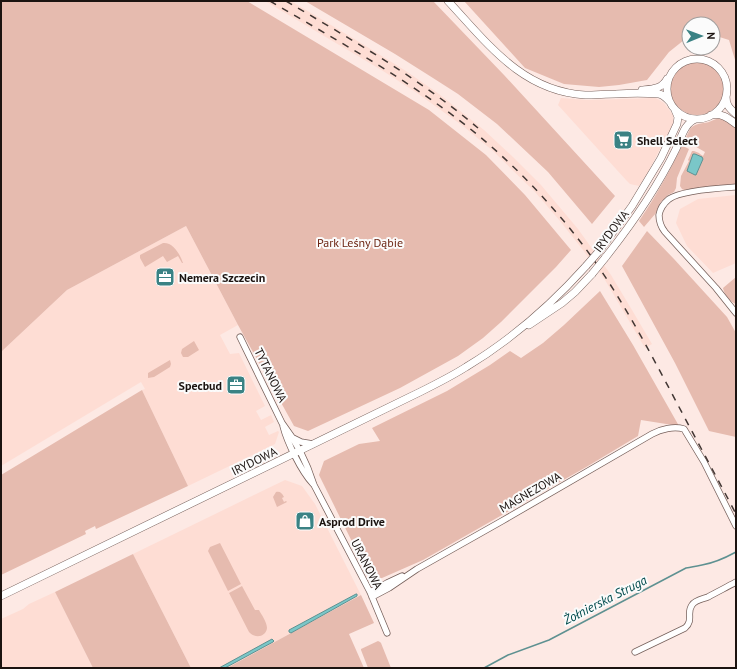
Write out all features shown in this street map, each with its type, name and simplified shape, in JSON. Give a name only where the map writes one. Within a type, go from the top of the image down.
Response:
[{"type":"street","points":[[448,1],[504,60],[514,68],[544,85],[570,93],[586,95],[659,94],[665,97],[686,117],[700,118],[717,114],[724,116],[736,124]]},
{"type":"street","points":[[616,94],[659,88],[664,84],[674,68],[682,62],[692,59],[702,59],[715,64],[722,73],[726,84],[726,100],[729,107],[736,114]]},
{"type":"street","points":[[667,79],[666,92],[672,105]]},
{"type":"street","points":[[709,116],[716,112],[724,102],[726,94]]},
{"type":"street","name":"IRYDOWA","points":[[512,336],[558,296],[586,266],[600,250],[632,206],[661,158],[677,124],[678,117],[672,105]]},
{"type":"street","name":"IRYDOWA","points":[[1,596],[420,392],[453,375],[545,316],[570,296],[592,274],[605,258],[647,200],[669,162],[688,124],[700,118]]},
{"type":"street","points":[[736,187],[692,192],[676,196],[669,200],[660,212],[660,224],[665,232],[716,288],[736,313]]},
{"type":"street","name":"TYTANOWA","points":[[240,337],[282,423],[298,442],[314,444]]},
{"type":"street","name":"TYTANOWA","points":[[282,423],[285,435],[297,452]]},
{"type":"street","name":"MAGNEZOWA","points":[[371,595],[387,583],[417,569],[660,430],[684,429],[704,462],[736,526]]},
{"type":"street","name":"TYTANOWA","points":[[292,436],[297,452]]},
{"type":"street","name":"URANOWA","points":[[297,452],[308,479],[314,485],[371,595],[387,633]]},
{"type":"street","points":[[635,652],[685,628],[690,621],[689,610],[694,602],[708,597],[736,582]]},
{"type":"shaded area","points":[[265,1],[291,1],[406,71],[439,94],[484,130],[541,185],[578,229],[611,275],[652,344],[645,348],[605,280],[583,250],[535,192],[493,151],[463,126],[417,93],[383,71]]},
{"type":"shaded area","points":[[561,98],[588,100],[656,98],[664,103],[673,115],[673,123],[647,174],[639,186],[630,184],[626,180],[558,105]]},
{"type":"shaded area","points":[[736,195],[736,263],[713,273],[687,246],[676,223],[680,209],[698,199]]},
{"type":"shaded area","name":"Nemera Szczecin","points":[[186,226],[238,325],[220,335],[230,354],[239,353],[265,406],[256,411],[261,420],[271,415],[274,422],[265,427],[269,435],[278,431],[279,432],[275,444],[188,486],[142,390],[145,389],[141,382],[1,466],[1,352],[67,290]]},
{"type":"shaded area","points":[[285,480],[302,486],[315,504],[361,595],[227,668],[191,668],[133,554]]},
{"type":"shaded area","points":[[55,592],[93,668],[1,668],[1,619]]},
{"type":"green space","name":"Park Leśny Dąbie","points":[[1,1],[247,1],[429,110],[486,155],[525,195],[571,250],[501,322],[483,338],[458,356],[400,388],[308,431],[294,426],[238,325],[186,226],[67,290],[1,352]]},
{"type":"green space","points":[[305,1],[433,1],[504,75],[615,196],[592,224],[548,172],[497,124],[458,94],[395,54]]},
{"type":"green space","points":[[464,1],[736,1],[736,63],[729,40],[721,38],[721,16],[681,16],[681,42],[669,52],[647,80],[599,87],[564,84],[525,68]]},
{"type":"green space","points":[[697,61],[707,63],[716,69],[722,78],[724,88],[722,98],[716,107],[707,113],[697,115],[687,113],[678,107],[672,98],[670,88],[672,78],[678,69],[687,63]]},
{"type":"green space","points":[[719,118],[726,120],[736,128],[736,184],[682,189],[680,186],[681,176],[689,161],[688,160],[692,151],[703,156],[705,152],[695,146],[697,139],[694,138],[692,142],[688,141],[685,147],[689,149],[677,178],[674,192],[668,195],[661,202],[656,213],[644,227],[639,221],[679,153],[690,129],[696,125]]},
{"type":"green space","points":[[647,231],[727,317],[736,333],[736,437],[709,431],[675,363],[622,266]]},
{"type":"green space","points":[[163,243],[170,244],[178,252],[183,263],[178,256],[167,262],[163,256],[145,267],[140,255]]},
{"type":"green space","points":[[736,277],[736,304],[728,298],[723,288]]},
{"type":"green space","points":[[600,291],[633,345],[679,426],[641,420],[638,436],[588,466],[423,560],[382,578],[370,578],[319,475],[324,461],[359,444],[380,441],[372,428],[447,391],[510,351],[521,358],[543,343]]},
{"type":"green space","points":[[194,341],[199,350],[188,357],[183,357],[181,353],[182,349]]},
{"type":"green space","points":[[170,360],[170,367],[154,377],[148,378],[148,373]]},
{"type":"green space","points":[[142,390],[188,486],[96,529],[95,526],[85,531],[86,534],[1,575],[1,475]]},
{"type":"green space","points":[[276,492],[282,493],[284,502],[287,502],[277,507],[273,497]]},
{"type":"green space","points":[[220,543],[241,584],[228,591],[208,551],[210,547]]},
{"type":"green space","points":[[133,554],[191,668],[93,668],[55,592]]},
{"type":"green space","points":[[242,586],[255,610],[259,610],[267,626],[265,633],[260,636],[254,636],[249,632],[229,593]]},
{"type":"green space","points":[[361,595],[374,623],[349,634],[364,668],[227,668]]},
{"type":"green space","points":[[378,641],[381,643],[391,668],[368,668],[361,649]]},
{"type":"water","points":[[693,154],[702,157],[703,159],[696,175],[687,171]]},
{"type":"water","points":[[356,594],[357,596],[291,633],[289,632],[289,630]]},
{"type":"water","points":[[272,639],[274,641],[273,642],[225,668],[219,668]]},
{"type":"waterway","name":"Żołnierska Struga","points":[[484,668],[508,655],[549,640],[686,568],[711,563],[736,552]]},
{"type":"railway","points":[[270,1],[377,64],[455,117],[495,149],[553,208],[591,256],[623,304],[736,514]]},
{"type":"railway","points":[[286,1],[385,60],[456,110],[478,128]]},
{"type":"place","name":"Shell Select","points":[[623,140]]},
{"type":"place","name":"Nemera Szczecin","points":[[165,277]]},
{"type":"place","name":"Specbud","points":[[236,385]]},
{"type":"place","name":"Asprod Drive","points":[[305,521]]}]
